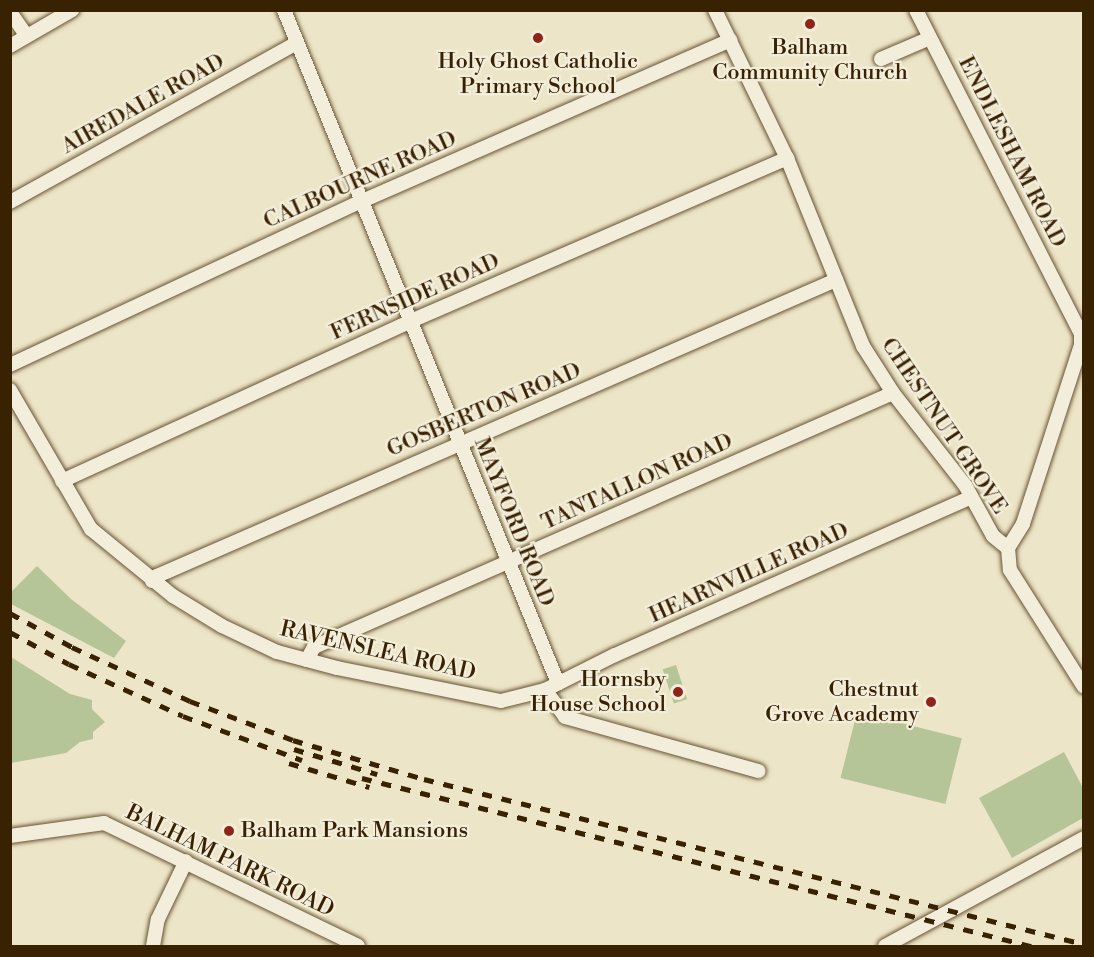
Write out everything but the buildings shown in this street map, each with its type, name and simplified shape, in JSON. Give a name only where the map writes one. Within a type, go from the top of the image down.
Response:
[{"type":"street","points":[[10,46],[72,10]]},
{"type":"street","name":"MAYFORD ROAD","points":[[284,10],[558,683]]},
{"type":"street","name":"CHESTNUT GROVE","points":[[716,10],[788,158],[863,346],[893,393],[971,497],[993,536],[1008,549],[1010,570],[1083,687]]},
{"type":"street","name":"ENDLESHAM ROAD","points":[[916,10],[1082,333],[1081,345],[1023,524],[1008,549]]},
{"type":"street","points":[[10,12],[27,36]]},
{"type":"street","points":[[881,59],[930,38]]},
{"type":"street","name":"CALBOURNE ROAD","points":[[10,365],[362,201],[730,40]]},
{"type":"street","name":"AIREDALE ROAD","points":[[10,202],[297,43]]},
{"type":"street","name":"FERNSIDE ROAD","points":[[62,481],[411,321],[788,158]]},
{"type":"street","name":"GOSBERTON ROAD","points":[[152,581],[157,576],[459,443],[836,280]]},
{"type":"street","name":"RAVENSLEA ROAD","points":[[10,390],[91,530],[152,581],[222,626],[277,652],[501,701],[545,690]]},
{"type":"street","name":"TANTALLON ROAD","points":[[307,660],[314,647],[893,393]]},
{"type":"street","name":"HEARNVILLE ROAD","points":[[545,690],[971,497]]},
{"type":"street","points":[[545,690],[565,717],[759,771]]},
{"type":"street","name":"BALHAM PARK ROAD","points":[[10,836],[104,823],[358,946]]},
{"type":"street","points":[[885,946],[1083,838]]},
{"type":"street","points":[[153,946],[158,919],[186,861]]},
{"type":"green space","points":[[37,566],[71,599],[126,641],[114,658],[11,604],[11,592]]},
{"type":"green space","points":[[11,657],[70,694],[92,700],[92,709],[105,722],[93,732],[93,739],[80,742],[66,753],[11,763]]},
{"type":"green space","points":[[676,665],[687,699],[674,704],[663,669]]},
{"type":"green space","points":[[857,712],[962,738],[945,804],[841,778]]},
{"type":"green space","points":[[1064,752],[1083,788],[1083,818],[1012,858],[979,798]]},
{"type":"railway","points":[[10,613],[72,647],[190,701],[293,740],[424,779],[1084,944]]},
{"type":"railway","points":[[10,632],[69,664],[183,716],[302,760]]},
{"type":"railway","points":[[294,749],[377,774]]},
{"type":"railway","points":[[289,763],[369,787]]},
{"type":"railway","points":[[362,778],[1031,946]]},
{"type":"place","name":"Balham Community Church","points":[[810,24]]},
{"type":"place","name":"Holy Ghost Catholic Primary School","points":[[538,38]]},
{"type":"place","name":"Hornsby House School","points":[[678,692]]},
{"type":"place","name":"Chestnut Grove Academy","points":[[931,702]]},
{"type":"place","name":"Balham Park Mansions","points":[[229,831]]}]
